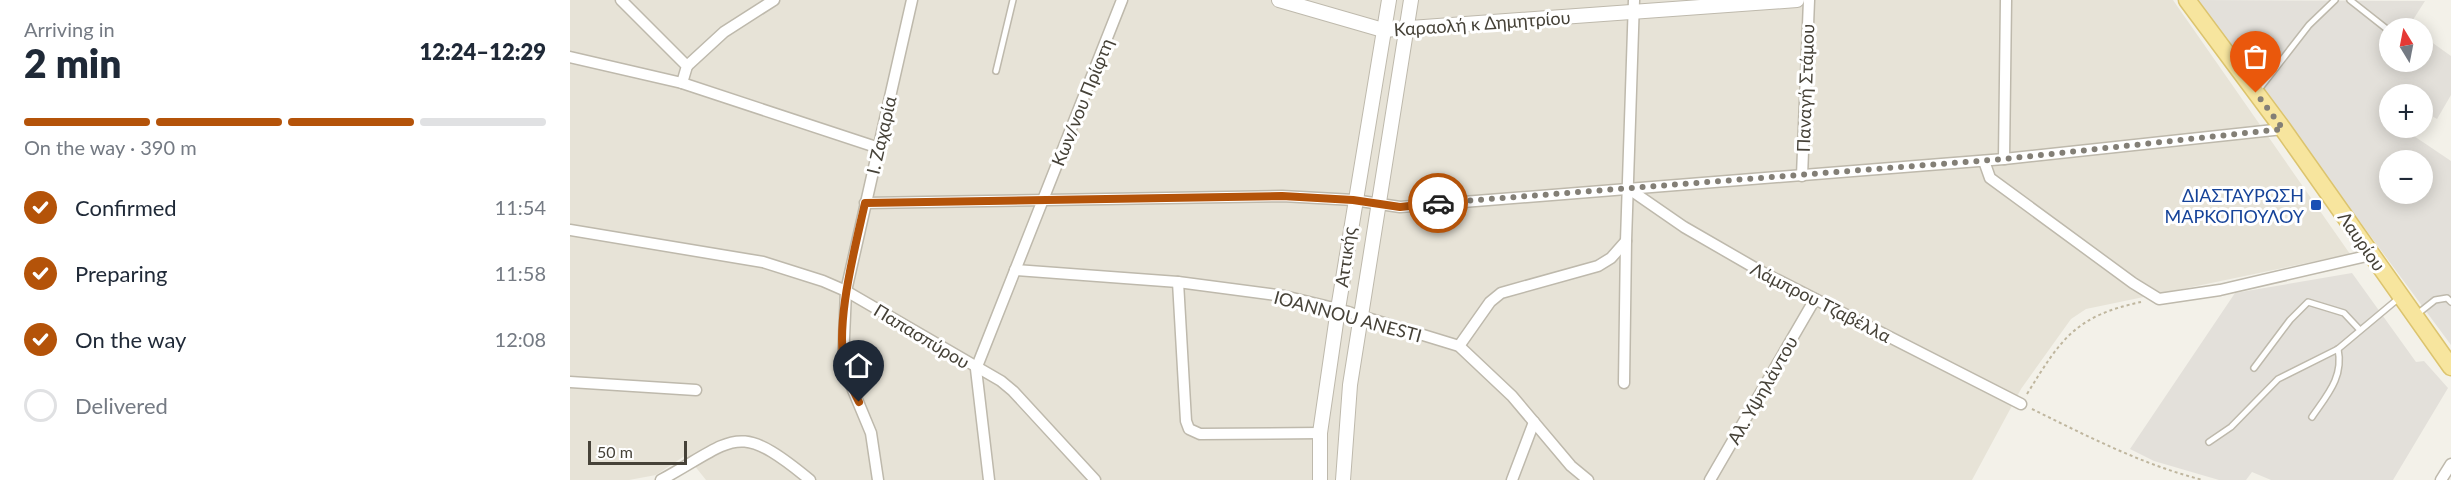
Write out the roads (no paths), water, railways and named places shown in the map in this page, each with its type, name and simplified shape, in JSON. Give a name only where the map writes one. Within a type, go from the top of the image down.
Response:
[{"type":"main road","name":"Λαυρίου","points":[[2187,0],[2283,129],[2451,367]]},
{"type":"street","points":[[621,0],[687,66]]},
{"type":"street","points":[[682,83],[687,66],[724,32],[774,0]]},
{"type":"street","name":"Ι. Ζαχαρία","points":[[878,480],[871,433],[843,361],[846,291],[912,0]]},
{"type":"street","name":"Κων/νου Πρίφτη","points":[[988,480],[976,369],[1122,0]]},
{"type":"street","name":"Καραολή κ Δημητρίου","points":[[1278,0],[1383,30],[1634,6],[1797,0]]},
{"type":"street","name":"Αττικής","points":[[1320,480],[1320,433],[1353,200],[1389,0]]},
{"type":"street","name":"Αττικής","points":[[1343,480],[1350,385],[1411,0]]},
{"type":"street","name":"Παναγή Στάμου","points":[[1802,176],[1809,0]]},
{"type":"street","points":[[2004,159],[2006,0]]},
{"type":"street","points":[[1624,384],[1634,6]]},
{"type":"street","points":[[570,57],[682,83],[879,148]]},
{"type":"street","points":[[865,203],[1044,198],[1282,196],[1353,200],[1400,207],[1984,161],[2283,129]]},
{"type":"street","points":[[1984,161],[1990,178],[2133,283],[2159,299],[2220,291],[2371,255]]},
{"type":"street","name":"Λάμπρου Τζαβέλλα","points":[[1629,189],[1684,227],[1815,299],[2021,404]]},
{"type":"street","name":"Παπασπύρου","points":[[570,230],[763,262],[846,291],[1013,391],[1095,480]]},
{"type":"street","points":[[1459,346],[1490,302],[1502,293],[1598,266],[1611,258],[1626,241]]},
{"type":"street","name":"IOANNOU ANESTI","points":[[1016,270],[1178,282],[1284,296],[1338,309],[1459,346],[1512,396],[1571,466],[1588,480]]},
{"type":"street","points":[[1178,282],[1186,422],[1189,429],[1200,434],[1320,433]]},
{"type":"street","name":"Αλ. Υψηλάντου","points":[[1710,480],[1815,299]]},
{"type":"street","points":[[570,382],[696,390]]},
{"type":"street","points":[[1512,480],[1527,435],[1534,422]]},
{"type":"street","points":[[661,480],[695,459],[743,440],[767,447],[810,480]]},
{"type":"street","points":[[2441,480],[2451,464]]},
{"type":"lane","points":[[996,71],[1013,0]]},
{"type":"lane","points":[[2256,93],[2309,25],[2335,0]]},
{"type":"lane","points":[[2350,0],[2379,23]]},
{"type":"lane","points":[[2209,442],[2231,427],[2278,379],[2338,349],[2359,329],[2400,297]]},
{"type":"lane","points":[[2415,316],[2441,298],[2447,298],[2451,302]]},
{"type":"lane","points":[[2254,368],[2290,320],[2308,302],[2344,313],[2359,329]]},
{"type":"lane","points":[[2312,417],[2337,380],[2340,359],[2338,349]]},
{"type":"place","name":"ΔΙΑΣΤΑΥΡΩΣΗ ΜΑΡΚΟΠΟΥΛΟΥ","points":[[2316,205]]}]
